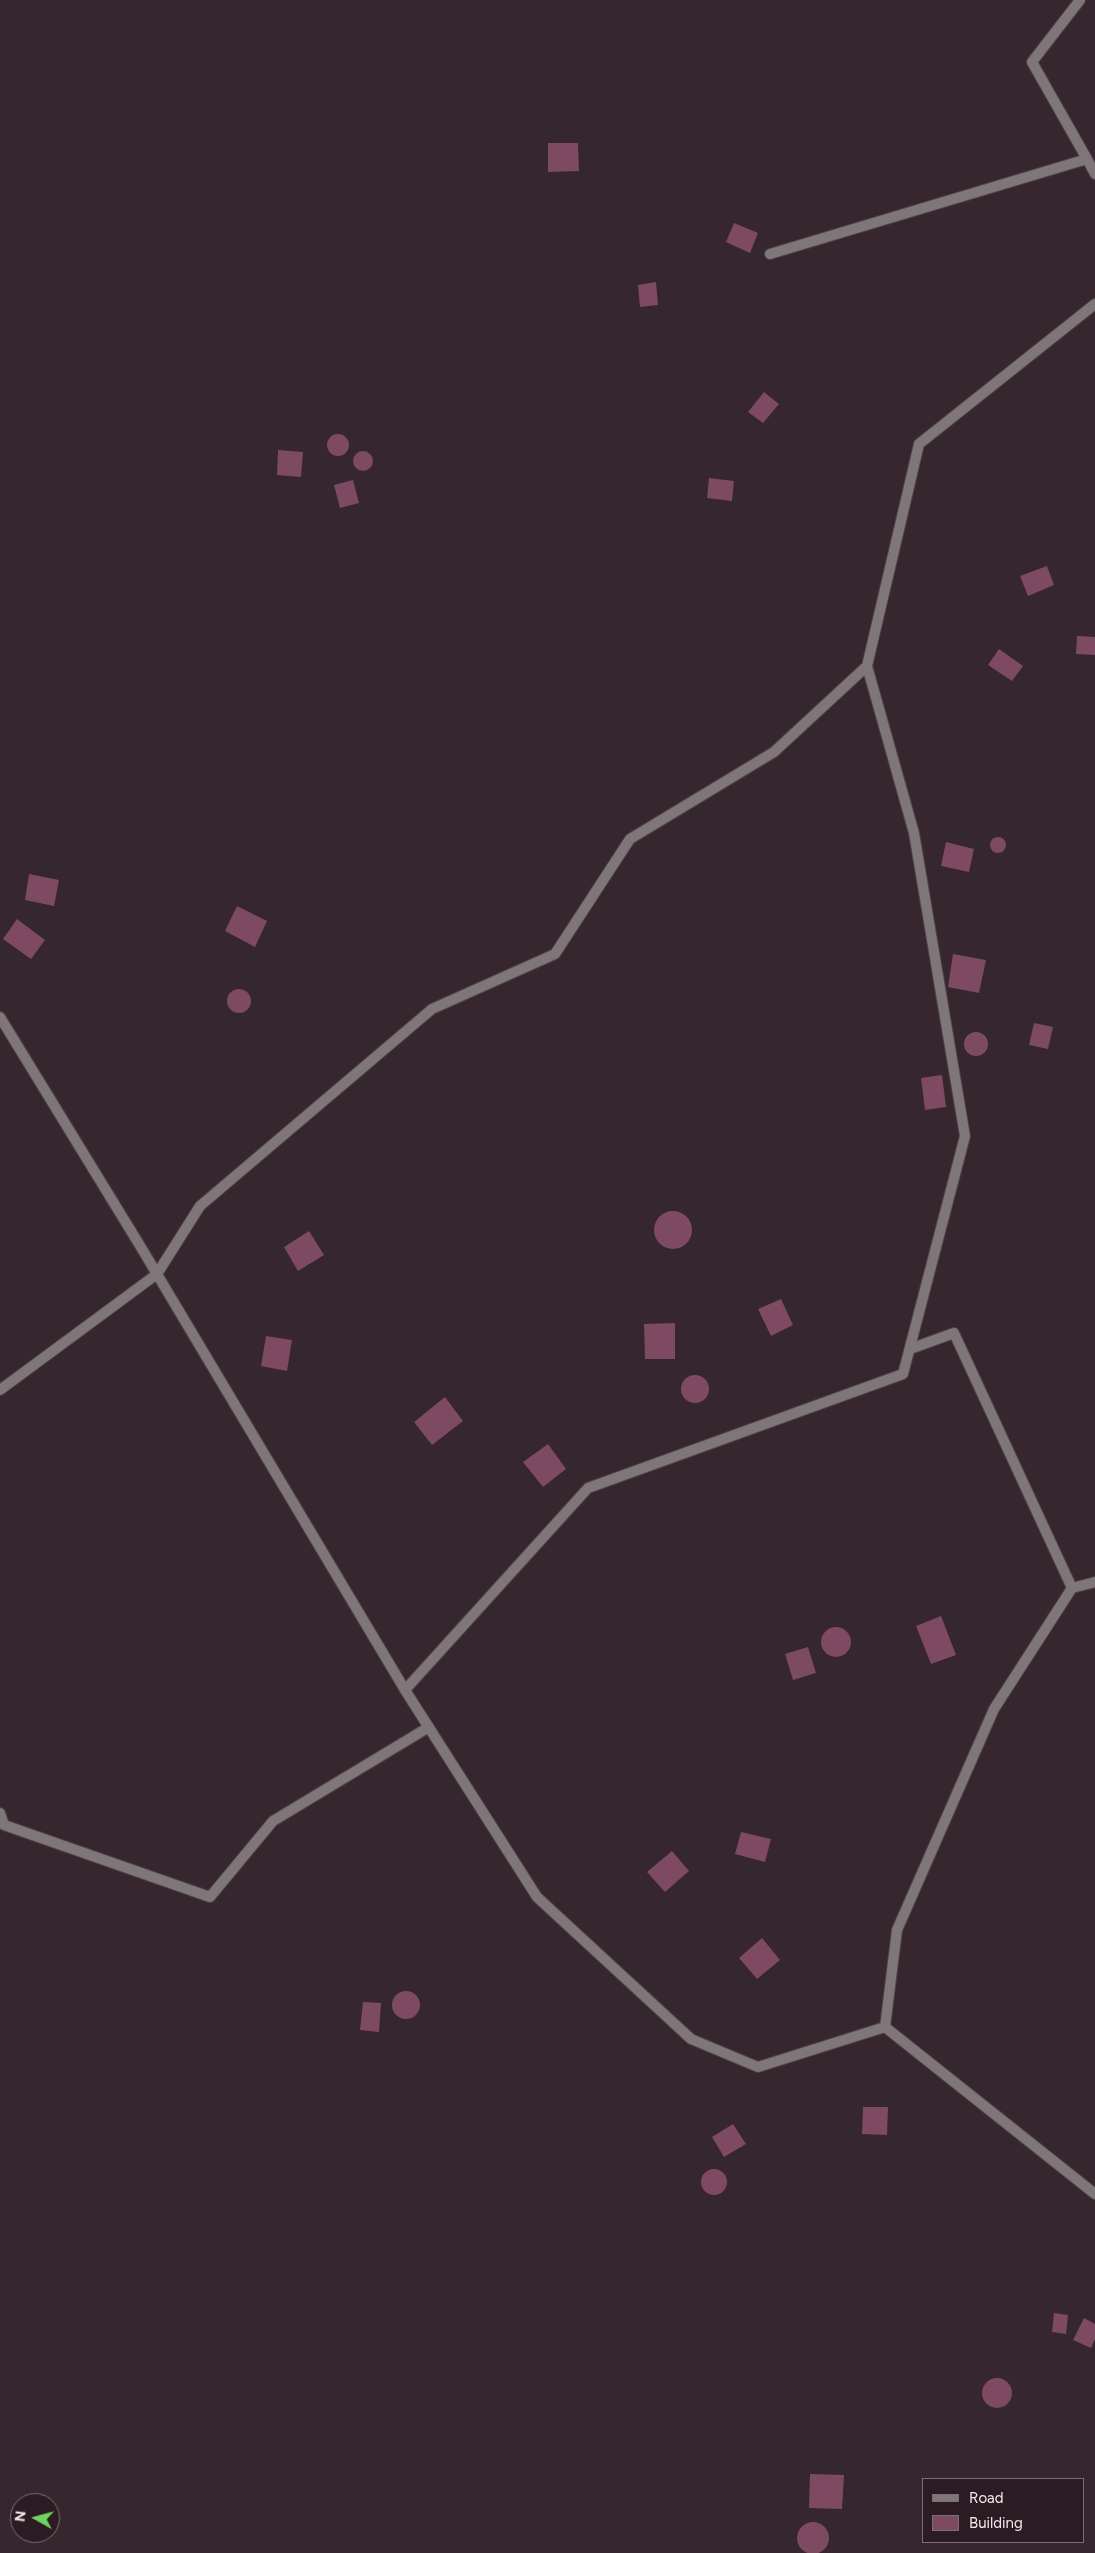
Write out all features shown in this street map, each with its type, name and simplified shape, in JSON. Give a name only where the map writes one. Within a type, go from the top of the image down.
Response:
[{"type":"street","points":[[1080,0],[1032,62],[1095,174]]},
{"type":"street","points":[[770,254],[1087,159]]},
{"type":"street","points":[[405,1690],[588,1488],[903,1374],[965,1136],[914,833],[867,666],[919,444],[1095,304]]},
{"type":"street","points":[[0,1390],[157,1274],[200,1206],[432,1009],[555,954],[630,839],[774,752],[867,666]]},
{"type":"street","points":[[0,1017],[157,1274],[405,1690],[537,1898],[691,2038],[758,2067],[885,2027]]},
{"type":"street","points":[[910,1349],[954,1333],[1072,1588]]},
{"type":"street","points":[[885,2027],[897,1930],[994,1709],[1072,1588],[1095,1582]]},
{"type":"street","points":[[0,1813],[2,1828],[210,1897],[274,1821],[429,1727]]},
{"type":"street","points":[[885,2027],[1095,2194]]},
{"type":"building","points":[[548,143],[578,143],[579,171],[548,172]]},
{"type":"building","points":[[734,223],[758,233],[750,253],[726,242]]},
{"type":"building","points":[[656,282],[658,305],[640,307],[638,285]]},
{"type":"building","points":[[764,392],[779,404],[763,423],[748,412]]},
{"type":"building","points":[[334,434],[342,434],[349,441],[349,449],[342,456],[334,456],[327,449],[327,441]]},
{"type":"building","points":[[278,450],[303,452],[301,477],[277,475]]},
{"type":"building","points":[[363,451],[370,454],[373,461],[370,468],[363,471],[356,468],[353,461],[356,454]]},
{"type":"building","points":[[709,478],[734,481],[732,501],[707,498]]},
{"type":"building","points":[[353,480],[359,503],[340,508],[334,485]]},
{"type":"building","points":[[1047,566],[1054,585],[1028,596],[1020,576]]},
{"type":"building","points":[[1077,636],[1095,637],[1095,655],[1076,654]]},
{"type":"building","points":[[999,649],[1023,666],[1012,681],[988,665]]},
{"type":"building","points":[[998,837],[1006,845],[998,853],[990,845]]},
{"type":"building","points":[[946,842],[974,849],[969,872],[941,866]]},
{"type":"building","points":[[29,874],[59,880],[54,906],[25,900]]},
{"type":"building","points":[[237,906],[267,921],[255,947],[225,931]]},
{"type":"building","points":[[17,919],[45,940],[31,959],[3,939]]},
{"type":"building","points":[[953,954],[986,960],[979,993],[948,987]]},
{"type":"building","points":[[239,989],[244,990],[250,996],[250,1006],[244,1012],[239,1013],[234,1012],[228,1006],[227,1001],[228,996],[234,990]]},
{"type":"building","points":[[1034,1023],[1053,1027],[1048,1049],[1029,1045]]},
{"type":"building","points":[[976,1032],[984,1036],[988,1044],[984,1052],[976,1056],[968,1052],[964,1044],[968,1036]]},
{"type":"building","points":[[942,1075],[946,1107],[925,1110],[921,1078]]},
{"type":"building","points":[[673,1211],[687,1216],[692,1230],[687,1244],[673,1249],[659,1244],[654,1230],[659,1216]]},
{"type":"building","points":[[309,1231],[324,1255],[298,1271],[284,1247]]},
{"type":"building","points":[[781,1299],[793,1325],[771,1336],[758,1309]]},
{"type":"building","points":[[675,1323],[675,1359],[645,1359],[644,1324]]},
{"type":"building","points":[[266,1336],[292,1340],[287,1371],[261,1366]]},
{"type":"building","points":[[695,1375],[705,1379],[709,1389],[705,1399],[695,1403],[685,1399],[681,1389],[685,1379]]},
{"type":"building","points":[[445,1397],[463,1421],[432,1445],[414,1422]]},
{"type":"building","points":[[548,1444],[566,1469],[543,1487],[523,1462]]},
{"type":"building","points":[[941,1616],[956,1655],[931,1664],[916,1626]]},
{"type":"building","points":[[836,1627],[847,1631],[851,1642],[847,1653],[836,1657],[825,1653],[821,1642],[825,1631]]},
{"type":"building","points":[[808,1647],[816,1673],[793,1680],[785,1654]]},
{"type":"building","points":[[741,1832],[771,1839],[765,1862],[735,1854]]},
{"type":"building","points":[[672,1851],[689,1871],[665,1892],[647,1872]]},
{"type":"building","points":[[762,1938],[780,1960],[757,1979],[739,1958]]},
{"type":"building","points":[[406,1991],[416,1995],[420,2005],[416,2015],[406,2019],[396,2015],[392,2005],[396,1995]]},
{"type":"building","points":[[363,2002],[381,2003],[379,2032],[360,2030]]},
{"type":"building","points":[[863,2107],[888,2107],[887,2135],[862,2134]]},
{"type":"building","points":[[733,2124],[746,2144],[724,2157],[712,2137]]},
{"type":"building","points":[[714,2169],[723,2173],[727,2182],[723,2191],[714,2195],[705,2191],[701,2182],[705,2173]]},
{"type":"building","points":[[1054,2313],[1068,2315],[1066,2334],[1052,2332]]},
{"type":"building","points":[[1084,2318],[1095,2324],[1095,2339],[1091,2348],[1073,2340]]},
{"type":"building","points":[[997,2378],[1008,2382],[1012,2393],[1008,2404],[997,2408],[986,2404],[982,2393],[986,2382]]},
{"type":"building","points":[[810,2474],[844,2475],[842,2509],[809,2508]]},
{"type":"building","points":[[813,2522],[819,2523],[824,2527],[828,2532],[828,2544],[824,2549],[819,2553],[813,2554],[807,2553],[802,2549],[798,2544],[797,2538],[798,2532],[802,2527],[807,2523]]}]
